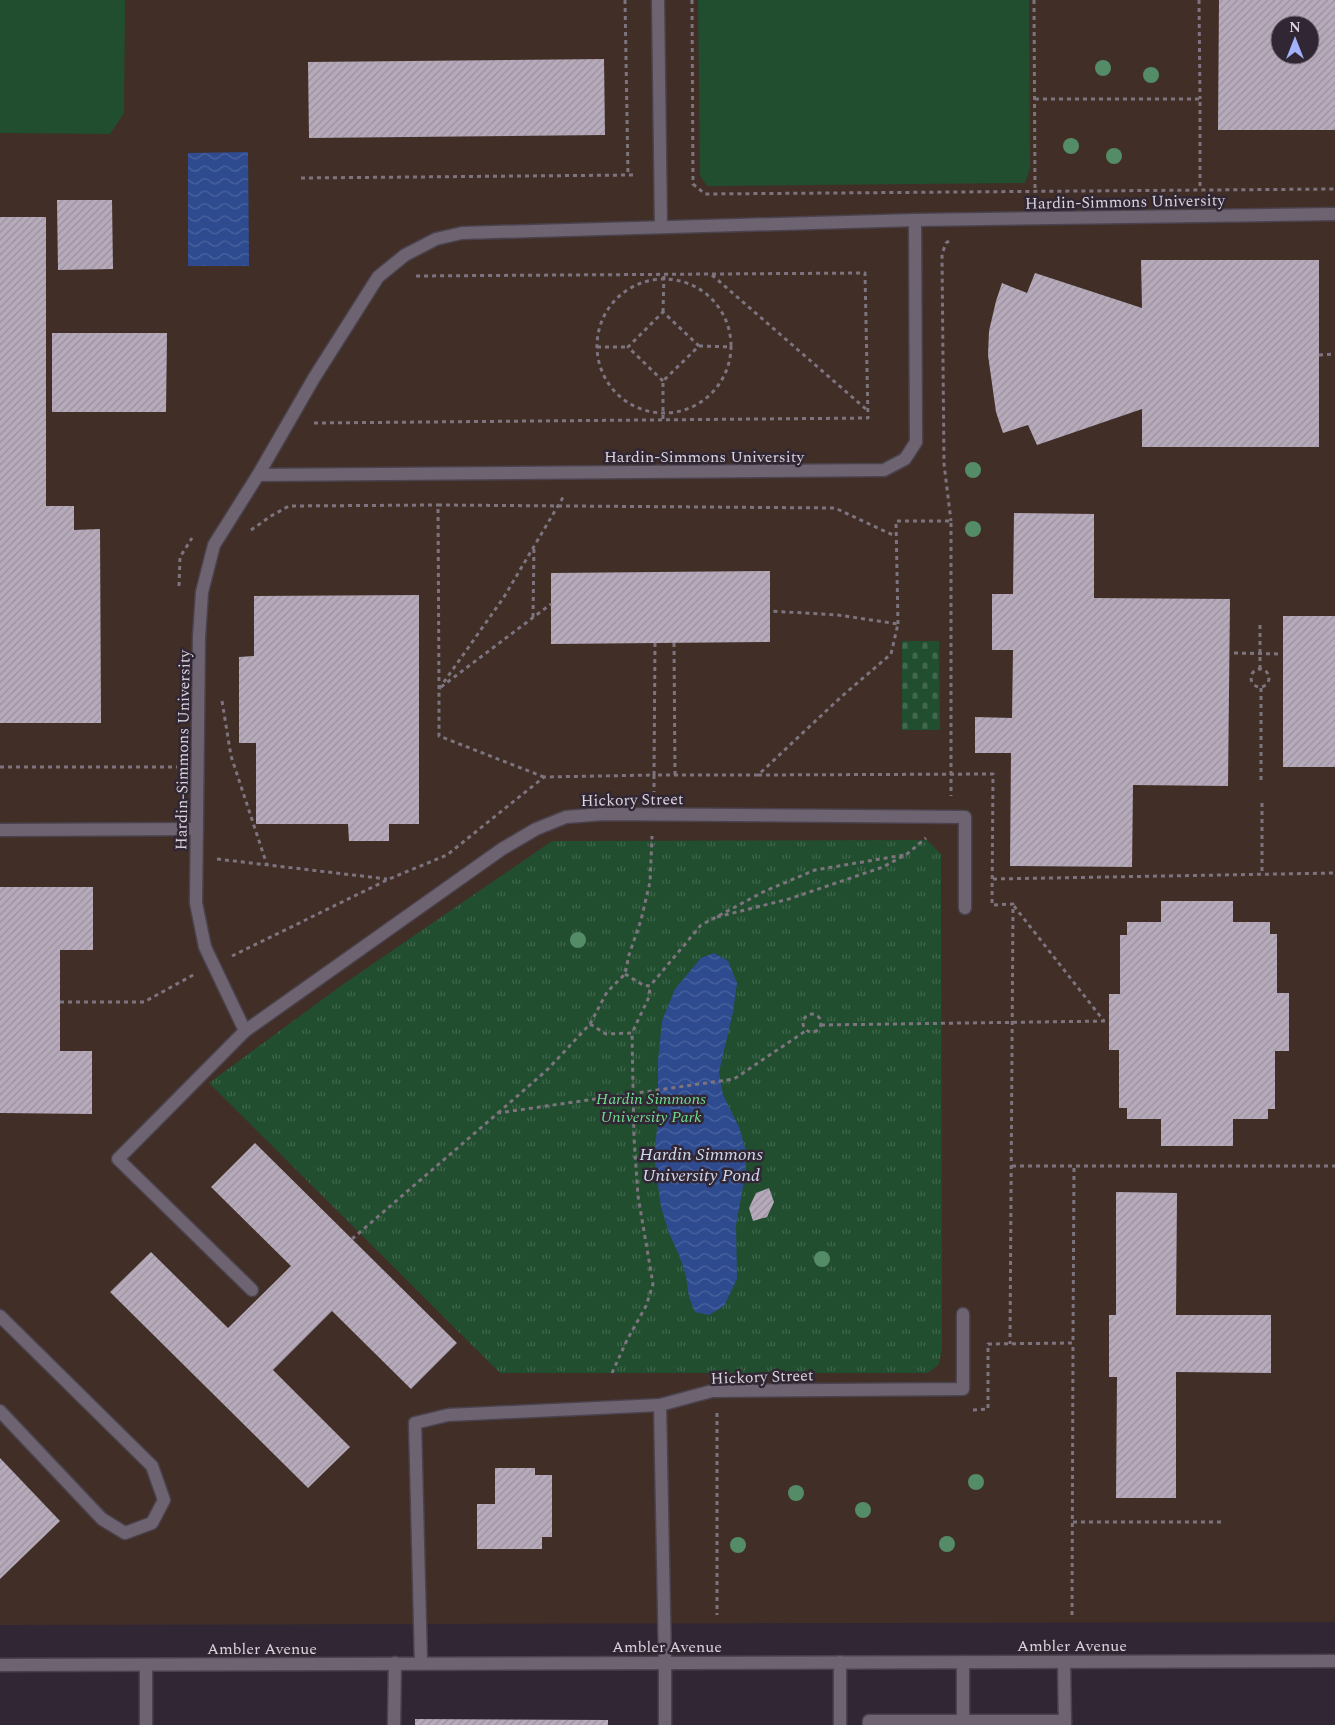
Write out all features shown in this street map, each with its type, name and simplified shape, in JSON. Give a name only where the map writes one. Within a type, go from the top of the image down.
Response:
[{"type":"main road","points":[[658,0],[661,227]]},
{"type":"main road","name":"Hardin-Simmons University","points":[[245,1031],[205,947],[196,903],[199,637],[202,592],[214,545],[258,475],[314,378],[378,278],[405,255],[436,239],[462,233],[915,220],[1335,214]]},
{"type":"main road","name":"Hardin-Simmons University","points":[[258,475],[884,470],[905,459],[916,442],[915,220]]},
{"type":"main road","name":"Hickory Street","points":[[252,1290],[118,1159],[245,1031],[502,849],[536,829],[566,817],[604,814],[951,817]]},
{"type":"main road","points":[[951,817],[965,817],[964,908]]},
{"type":"main road","points":[[0,830],[197,829]]},
{"type":"main road","name":"Hickory Street","points":[[660,1405],[712,1391],[963,1389],[963,1314]]},
{"type":"main road","points":[[0,1316],[152,1466],[164,1500],[152,1523],[125,1532],[102,1519],[0,1411]]},
{"type":"main road","points":[[421,1663],[415,1423],[448,1415],[660,1405],[665,1725]]},
{"type":"main road","name":"Ambler Avenue","points":[[0,1665],[1335,1661]]},
{"type":"main road","points":[[840,1662],[840,1725]]},
{"type":"main road","points":[[963,1662],[963,1721]]},
{"type":"main road","points":[[869,1725],[869,1721],[1064,1723],[1064,1662]]},
{"type":"main road","points":[[394,1663],[394,1725]]},
{"type":"main road","points":[[146,1665],[146,1725]]},
{"type":"path","points":[[301,178],[630,175],[625,0]]},
{"type":"path","points":[[692,0],[693,184],[704,194],[1335,189]]},
{"type":"path","points":[[1034,0],[1035,192]]},
{"type":"path","points":[[1199,0],[1200,190]]},
{"type":"path","points":[[1035,99],[1200,99]]},
{"type":"path","points":[[717,917],[789,900],[883,867],[907,854],[951,817],[951,521],[944,464],[942,254],[946,243],[951,240]]},
{"type":"path","points":[[314,423],[868,418],[865,273],[711,274],[664,277],[413,276]]},
{"type":"path","points":[[711,274],[868,411]]},
{"type":"path","points":[[664,277],[664,312],[698,346],[732,347]]},
{"type":"path","points":[[664,277],[698,288],[712,299],[723,313],[730,329],[732,347],[729,364],[722,381],[711,394],[697,405],[680,412],[663,413],[642,410],[626,402],[612,388],[602,373],[597,347],[603,317],[614,302],[628,290],[645,282],[664,277]]},
{"type":"path","points":[[628,347],[664,312]]},
{"type":"path","points":[[664,420],[664,381],[698,346]]},
{"type":"path","points":[[597,347],[628,347],[664,381]]},
{"type":"path","points":[[1319,355],[1335,354]]},
{"type":"path","points":[[439,689],[504,597],[578,473]]},
{"type":"path","points":[[246,535],[271,516],[289,506],[558,506],[835,508],[896,536]]},
{"type":"path","points":[[438,506],[439,736],[544,777],[993,774],[992,905],[1013,904]]},
{"type":"path","points":[[758,775],[890,654],[898,624],[896,521],[951,521]]},
{"type":"path","points":[[534,546],[534,618]]},
{"type":"path","points":[[439,689],[551,604]]},
{"type":"path","points":[[770,611],[838,615],[898,624]]},
{"type":"path","points":[[1260,621],[1260,669]]},
{"type":"path","points":[[352,1240],[548,1070],[590,1024],[607,992],[625,974],[650,882],[654,775],[655,643]]},
{"type":"path","points":[[674,643],[675,775]]},
{"type":"path","points":[[1234,653],[1281,654]]},
{"type":"path","points":[[1260,669],[1266,671],[1269,676],[1267,686],[1261,688],[1255,686],[1251,678],[1253,673],[1260,669]]},
{"type":"path","points":[[1261,688],[1261,783]]},
{"type":"path","points":[[221,697],[231,756],[267,865]]},
{"type":"path","points":[[60,1002],[144,1002],[213,964],[388,879],[447,854],[544,777]]},
{"type":"path","points":[[1262,803],[1262,874]]},
{"type":"path","points":[[612,1373],[627,1340],[646,1306],[653,1284],[638,1196],[632,1033],[648,997],[650,986],[701,925],[765,891],[815,870],[907,854]]},
{"type":"path","points":[[197,857],[388,879]]},
{"type":"path","points":[[993,879],[1335,873]]},
{"type":"path","points":[[821,1024],[820,1018],[816,1014],[807,1015],[803,1022],[807,1030],[812,1032],[821,1024],[1107,1021],[1013,904]]},
{"type":"path","points":[[1010,1344],[1013,904]]},
{"type":"path","points":[[625,974],[643,985],[650,986]]},
{"type":"path","points":[[590,1024],[606,1034],[632,1033]]},
{"type":"path","points":[[498,1113],[734,1078],[807,1030]]},
{"type":"path","points":[[1012,1166],[1335,1166]]},
{"type":"path","points":[[1072,1615],[1073,1343]]},
{"type":"path","points":[[1073,1522],[1225,1522]]},
{"type":"shaded area","points":[[0,0],[1335,0],[1335,1622],[0,1625]]},
{"type":"green space","points":[[0,0],[125,0],[124,113],[110,134],[0,133]]},
{"type":"green space","points":[[698,0],[1029,0],[1030,168],[1025,183],[707,186],[700,176]]},
{"type":"green space","points":[[902,641],[939,641],[940,730],[902,730]]},
{"type":"green space","name":"Hardin Simmons University Park","points":[[927,840],[941,854],[942,1349],[939,1364],[928,1373],[500,1373],[209,1083],[342,985],[552,841]]},
{"type":"water","points":[[248,152],[249,266],[188,266],[188,153]]},
{"type":"water","name":"Hardin Simmons University Pond","points":[[714,953],[728,961],[737,983],[733,1012],[719,1072],[723,1095],[739,1127],[745,1148],[746,1170],[736,1225],[737,1279],[724,1306],[709,1315],[695,1312],[689,1297],[686,1276],[661,1207],[654,1157],[658,1119],[658,1061],[662,1021],[675,989],[701,958]]},
{"type":"building","points":[[1219,0],[1335,0],[1335,130],[1218,130]]},
{"type":"building","points":[[604,59],[605,135],[309,138],[308,62]]},
{"type":"building","points":[[57,200],[112,200],[113,269],[58,270]]},
{"type":"building","points":[[0,217],[46,217],[46,506],[74,506],[74,530],[100,529],[101,723],[0,723]]},
{"type":"building","points":[[1141,260],[1319,260],[1319,447],[1142,447],[1142,409],[1037,445],[1028,425],[1003,433],[996,412],[988,355],[989,331],[1002,283],[1027,293],[1035,273],[1142,308]]},
{"type":"building","points":[[52,333],[167,333],[166,412],[52,412]]},
{"type":"building","points":[[1014,513],[1094,514],[1094,598],[1230,599],[1228,786],[1133,785],[1132,867],[1010,866],[1011,753],[975,753],[975,717],[1012,718],[1013,650],[992,650],[992,594],[1013,594]]},
{"type":"building","points":[[770,571],[770,642],[551,644],[551,573]]},
{"type":"building","points":[[419,595],[419,824],[389,824],[389,841],[349,841],[348,824],[256,824],[256,743],[239,743],[239,657],[254,656],[254,596]]},
{"type":"building","points":[[1283,616],[1335,616],[1335,767],[1283,767]]},
{"type":"building","points":[[0,887],[93,887],[93,950],[60,950],[60,1051],[92,1051],[92,1114],[0,1113]]},
{"type":"building","points":[[1161,901],[1233,901],[1233,922],[1270,922],[1270,934],[1277,934],[1277,993],[1289,993],[1289,1051],[1275,1051],[1275,1109],[1268,1109],[1268,1119],[1233,1119],[1233,1146],[1161,1146],[1161,1119],[1127,1119],[1127,1108],[1119,1108],[1119,1050],[1109,1050],[1109,994],[1120,994],[1120,935],[1127,935],[1127,922],[1161,922]]},
{"type":"building","points":[[255,1143],[457,1343],[411,1389],[332,1311],[273,1370],[350,1447],[308,1488],[110,1292],[151,1252],[228,1328],[291,1266],[211,1187]]},
{"type":"building","points":[[769,1188],[774,1202],[767,1217],[753,1221],[749,1208],[756,1193]]},
{"type":"building","points":[[1116,1192],[1177,1193],[1176,1315],[1271,1315],[1271,1373],[1176,1372],[1176,1498],[1116,1498],[1117,1377],[1109,1377],[1109,1315],[1116,1315]]},
{"type":"building","points":[[0,1458],[60,1521],[0,1579]]},
{"type":"building","points":[[495,1468],[535,1468],[535,1475],[552,1475],[552,1537],[542,1537],[542,1549],[477,1549],[477,1504],[495,1504]]},
{"type":"building","points":[[415,1719],[608,1720],[608,1725],[415,1725]]}]
